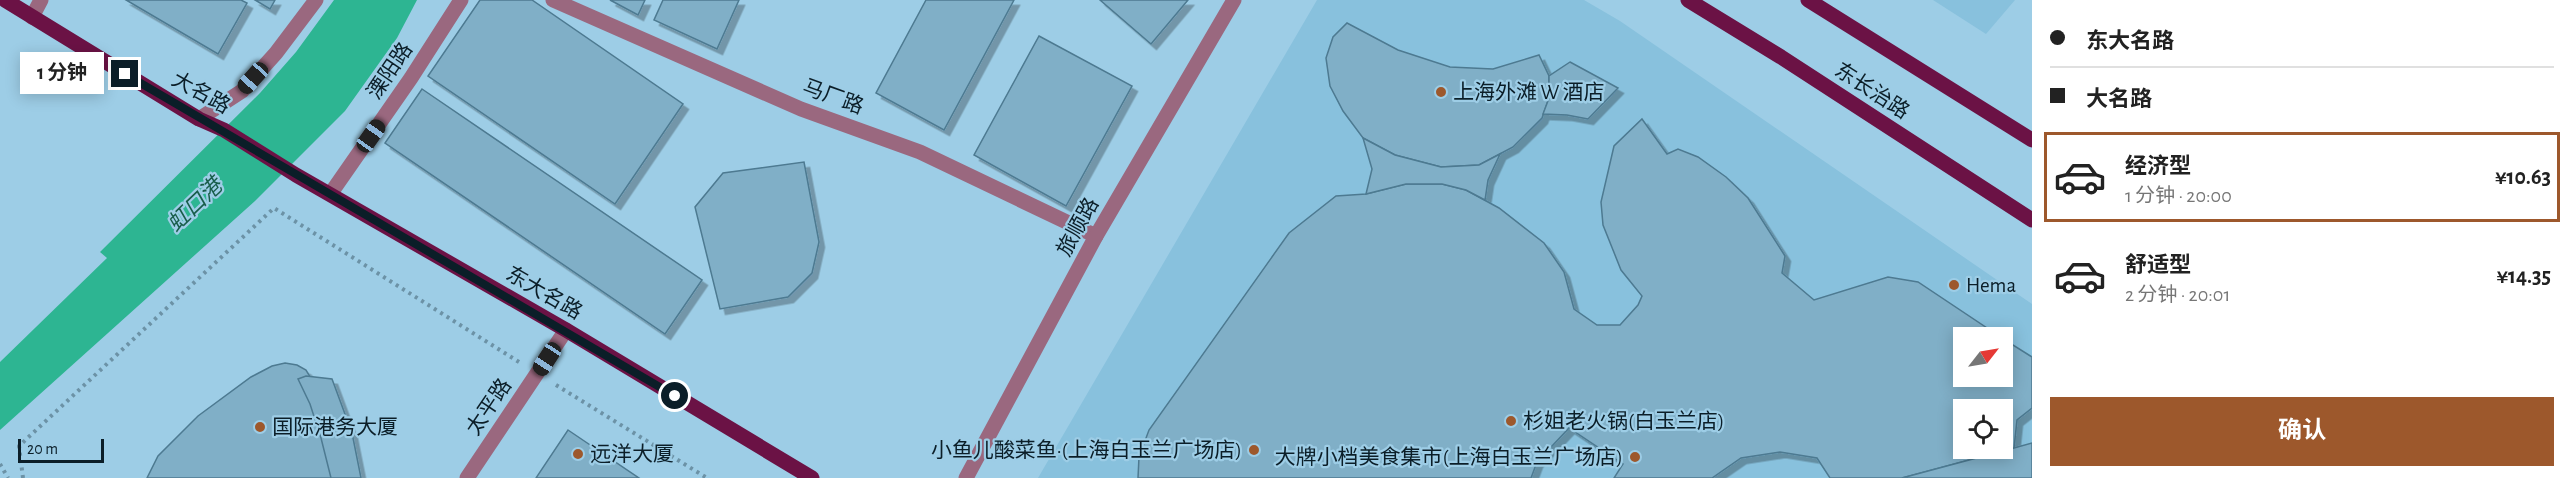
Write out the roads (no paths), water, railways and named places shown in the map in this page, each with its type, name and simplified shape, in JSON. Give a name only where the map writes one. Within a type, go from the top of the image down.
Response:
[{"type":"main road","name":"大名路","points":[[5,0],[199,119],[224,130],[253,149]]},
{"type":"main road","name":"东长治路","points":[[1688,0],[1781,57],[2032,220]]},
{"type":"main road","name":"东长治路","points":[[1808,0],[2032,140]]},
{"type":"main road","name":"东大名路","points":[[253,149],[566,330],[812,478]]},
{"type":"street","points":[[32,17],[41,0]]},
{"type":"street","points":[[199,119],[242,91],[276,53],[316,0]]},
{"type":"street","name":"溧阳路","points":[[331,193],[462,0]]},
{"type":"street","name":"马厂路","points":[[553,0],[801,109],[920,152],[1096,236]]},
{"type":"street","name":"旅顺路","points":[[966,478],[1096,236],[1234,0]]},
{"type":"street","name":"太平路","points":[[467,478],[566,330]]},
{"type":"water","name":"虹口港","points":[[334,0],[417,0],[397,38],[345,111],[255,201],[0,430],[0,362],[107,258],[100,252],[260,93],[296,52]]},
{"type":"place","name":"上海外滩 W 酒店","points":[[1441,92]]},
{"type":"place","name":"Hema","points":[[1954,285]]},
{"type":"place","name":"杉姐老火锅(白玉兰店)","points":[[1511,421]]},
{"type":"place","name":"国际港务大厦","points":[[260,427]]},
{"type":"place","name":"小鱼儿酸菜鱼·(上海白玉兰广场店)","points":[[1254,450]]},
{"type":"place","name":"远洋大厦","points":[[578,454]]},
{"type":"place","name":"大牌小档美食集市(上海白玉兰广场店)","points":[[1635,457]]}]
